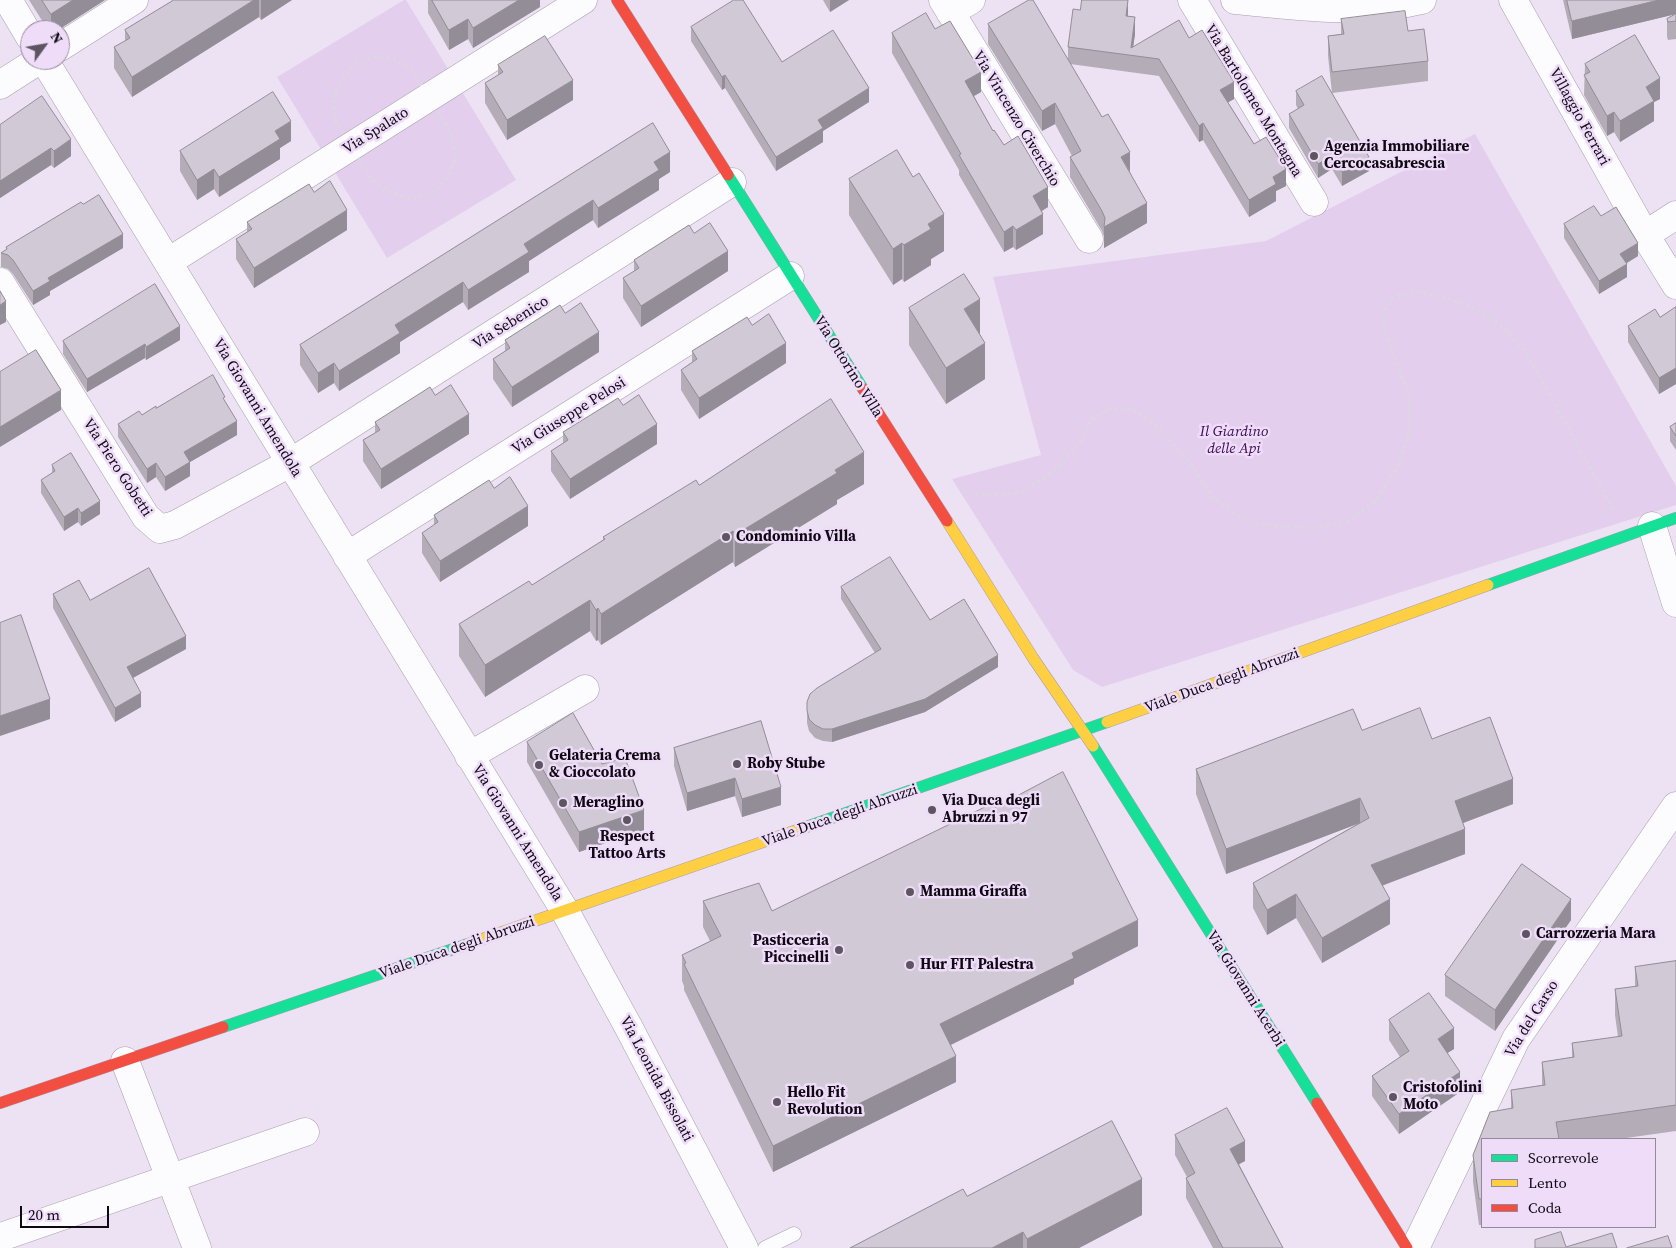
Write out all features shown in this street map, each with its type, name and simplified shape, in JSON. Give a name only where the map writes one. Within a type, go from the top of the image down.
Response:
[{"type":"main road","name":"Via Ottorino Villa","points":[[617,0],[1033,658],[1084,731]]},
{"type":"main road","name":"Viale Duca degli Abruzzi","points":[[0,1104],[1084,731],[1664,522]]},
{"type":"main road","name":"Via Giovanni Acerbi","points":[[1084,731],[1407,1248]]},
{"type":"street","points":[[8,0],[20,20]]},
{"type":"street","points":[[70,41],[134,0]]},
{"type":"street","name":"Via Spalato","points":[[168,262],[583,0]]},
{"type":"street","name":"Via Bartolomeo Montagna","points":[[1192,0],[1314,202]]},
{"type":"street","points":[[1235,0],[1326,8],[1396,6],[1422,0]]},
{"type":"street","name":"Villaggio Ferrari","points":[[1514,0],[1645,235],[1676,285]]},
{"type":"street","name":"Via Vincenzo Civerchio","points":[[955,4],[1089,239]]},
{"type":"street","points":[[0,85],[23,70]]},
{"type":"street","name":"Via Giovanni Amendola","points":[[50,70],[565,911]]},
{"type":"street","name":"Via Sebenico","points":[[290,463],[732,182]]},
{"type":"street","points":[[1645,235],[1676,215]]},
{"type":"street","name":"Via Giuseppe Pelosi","points":[[347,556],[790,276]]},
{"type":"street","name":"Via Piero Gobetti","points":[[0,282],[146,517],[160,529],[175,525],[290,463]]},
{"type":"street","points":[[1664,522],[1676,603]]},
{"type":"street","name":"Via Giovanni Amendola","points":[[469,756],[585,689]]},
{"type":"street","name":"Via del Carso","points":[[1415,1248],[1516,1038],[1676,806]]},
{"type":"street","name":"Via Leonida Bissolati","points":[[565,911],[629,1028],[744,1248]]},
{"type":"street","points":[[124,1061],[197,1248]]},
{"type":"street","points":[[1,1237],[305,1132]]},
{"type":"lane","points":[[766,1248],[794,1234]]},
{"type":"path","points":[[960,491],[987,495],[1020,493],[1044,478],[1063,462],[1081,441],[1090,421],[1109,409],[1132,409],[1155,425],[1184,457],[1214,498],[1246,521],[1280,527],[1316,528],[1348,521],[1375,502],[1398,466],[1410,433],[1409,397],[1384,327],[1384,311],[1394,297],[1418,292],[1446,298],[1478,310],[1503,327],[1525,352],[1616,514]]},
{"type":"green space","points":[[406,0],[516,180],[387,258],[277,77]]},
{"type":"green space","name":"Il Giardino delle Api","points":[[1475,134],[1676,486],[1676,505],[1102,687],[1073,670],[952,479],[1041,455],[993,277],[1266,241]]},
{"type":"building","points":[[42,0],[73,0],[51,14]]},
{"type":"building","points":[[174,0],[254,0],[132,77],[114,47],[130,38],[125,30]]},
{"type":"building","points":[[432,0],[519,0],[473,28],[468,19],[449,30]]},
{"type":"building","points":[[734,0],[743,0],[782,62],[833,30],[869,88],[818,120],[823,128],[776,157],[725,75],[722,77],[691,27]]},
{"type":"building","points":[[1029,0],[1033,0],[1102,117],[1108,114],[1130,152],[1121,157],[1147,203],[1104,227],[1105,218],[1102,211],[1070,157],[1081,151],[1055,103],[1042,111],[988,24]]},
{"type":"building","points":[[1082,0],[1128,0],[1126,16],[1135,17],[1131,48],[1179,20],[1189,38],[1202,30],[1234,82],[1220,90],[1254,144],[1266,137],[1286,169],[1273,177],[1276,184],[1249,200],[1203,123],[1199,126],[1159,59],[1068,47],[1073,9],[1080,10]]},
{"type":"building","points":[[1567,0],[1659,0],[1572,21]]},
{"type":"building","points":[[1405,11],[1408,31],[1424,29],[1428,61],[1332,72],[1328,36],[1344,34],[1341,19]]},
{"type":"building","points":[[926,13],[935,29],[950,21],[981,72],[965,81],[993,131],[1004,145],[1018,136],[1048,187],[1033,196],[1043,214],[1016,230],[1013,226],[1004,232],[892,33]]},
{"type":"building","points":[[1676,14],[1676,21],[1668,22],[1667,19]]},
{"type":"building","points":[[1635,35],[1660,78],[1646,87],[1654,101],[1620,121],[1614,112],[1607,116],[1584,75],[1590,72],[1585,64]]},
{"type":"building","points":[[545,36],[573,80],[507,120],[485,83],[503,72],[498,65]]},
{"type":"building","points":[[1322,76],[1369,157],[1342,172],[1332,156],[1318,164],[1289,114],[1304,105],[1296,91]]},
{"type":"building","points":[[273,92],[291,121],[275,131],[280,139],[219,177],[214,169],[197,180],[180,151]]},
{"type":"building","points":[[42,96],[71,139],[54,151],[51,148],[0,181],[0,125]]},
{"type":"building","points":[[653,123],[670,152],[654,162],[659,170],[598,208],[593,200],[524,244],[529,252],[468,290],[463,282],[395,325],[400,333],[339,371],[334,363],[318,373],[300,345]]},
{"type":"building","points":[[897,150],[913,177],[919,173],[944,214],[928,224],[931,229],[904,245],[902,243],[893,249],[849,179]]},
{"type":"building","points":[[330,181],[347,210],[254,268],[236,239],[252,229],[247,222],[309,184],[314,192]]},
{"type":"building","points":[[99,195],[123,234],[48,278],[50,281],[33,291],[13,260],[8,255],[1,253],[7,249],[6,247],[81,202],[83,204]]},
{"type":"building","points":[[1594,206],[1601,216],[1616,207],[1638,243],[1620,254],[1627,264],[1599,281],[1564,224]]},
{"type":"building","points":[[710,223],[728,251],[641,306],[623,278],[639,268],[634,260],[689,225],[694,233]]},
{"type":"building","points":[[964,274],[980,299],[964,309],[985,343],[946,368],[909,308]]},
{"type":"building","points":[[155,284],[180,326],[146,347],[145,344],[87,379],[63,341]]},
{"type":"building","points":[[0,291],[6,301],[0,305]]},
{"type":"building","points":[[581,303],[599,332],[512,387],[493,359],[510,348],[505,340],[560,305],[565,313]]},
{"type":"building","points":[[1676,307],[1676,368],[1659,378],[1628,326],[1655,309],[1660,317]]},
{"type":"building","points":[[769,314],[786,343],[699,398],[681,370],[697,359],[692,351],[747,317],[752,325]]},
{"type":"building","points":[[36,350],[61,390],[0,427],[0,372]]},
{"type":"building","points":[[213,375],[225,397],[223,398],[237,421],[184,452],[190,462],[165,477],[156,463],[147,469],[118,424],[139,411],[142,415],[156,406],[156,408]]},
{"type":"building","points":[[451,385],[469,414],[381,469],[363,440],[380,430],[375,422],[430,387],[435,395]]},
{"type":"building","points":[[639,395],[657,424],[570,479],[551,451],[568,440],[563,432],[618,398],[623,405]]},
{"type":"building","points":[[831,399],[864,452],[835,470],[837,473],[735,535],[733,531],[601,614],[590,600],[485,665],[459,624],[529,581],[532,585],[605,539],[603,537],[696,480],[699,485]]},
{"type":"building","points":[[1676,423],[1676,436],[1670,427]]},
{"type":"building","points":[[71,453],[100,501],[81,513],[78,508],[64,517],[41,480],[55,471],[52,465]]},
{"type":"building","points":[[510,477],[528,506],[440,561],[422,533],[438,522],[434,515],[489,480],[494,488]]},
{"type":"building","points":[[890,557],[930,620],[964,599],[998,655],[925,699],[832,729],[823,729],[809,719],[807,702],[810,694],[881,649],[841,587]]},
{"type":"building","points":[[149,568],[186,636],[127,667],[141,693],[115,708],[53,594],[79,580],[90,600]]},
{"type":"building","points":[[21,615],[50,699],[0,716],[0,623]]},
{"type":"building","points":[[1420,708],[1432,739],[1490,717],[1513,779],[1455,801],[1465,829],[1371,865],[1390,899],[1322,938],[1296,894],[1267,910],[1253,883],[1369,818],[1360,798],[1226,849],[1196,769],[1353,709],[1362,730]]},
{"type":"building","points":[[573,713],[602,764],[625,758],[644,810],[579,832],[527,742]]},
{"type":"building","points":[[761,721],[781,787],[742,799],[735,778],[687,793],[674,748]]},
{"type":"building","points":[[1063,772],[1138,920],[1072,953],[1074,958],[940,1024],[956,1056],[773,1146],[684,964],[686,963],[682,955],[721,936],[703,901],[759,883],[772,911],[993,803],[995,807]]},
{"type":"building","points":[[1522,864],[1571,899],[1495,1010],[1445,975]]},
{"type":"building","points":[[1676,961],[1676,1105],[1556,1122],[1559,1138],[1481,1138],[1481,1199],[1479,1199],[1473,1155],[1490,1112],[1513,1108],[1511,1090],[1545,1085],[1542,1062],[1574,1057],[1572,1043],[1622,1036],[1615,989],[1638,986],[1635,967]]},
{"type":"building","points":[[1429,993],[1454,1028],[1438,1039],[1460,1072],[1399,1114],[1372,1076],[1409,1051],[1389,1020]]},
{"type":"building","points":[[1227,1108],[1245,1141],[1230,1149],[1283,1248],[1223,1248],[1186,1178],[1195,1173],[1175,1135]]},
{"type":"building","points":[[1112,1121],[1142,1179],[1027,1239],[1023,1232],[992,1248],[850,1248],[963,1189],[967,1196]]},
{"type":"building","points":[[1561,1232],[1566,1247],[1612,1233],[1617,1248],[1535,1248],[1535,1240]]},
{"type":"building","points":[[1668,1236],[1672,1248],[1627,1248]]},
{"type":"traffic: fast","points":[[728,175],[863,389]]},
{"type":"traffic: fast","points":[[1488,585],[1676,518]]},
{"type":"traffic: fast","points":[[806,827],[1107,722]]},
{"type":"traffic: fast","points":[[1093,746],[1317,1103]]},
{"type":"traffic: fast","points":[[223,1027],[468,944]]},
{"type":"traffic: slow","points":[[947,521],[1033,658],[1093,746]]},
{"type":"traffic: slow","points":[[1107,722],[1488,585]]},
{"type":"traffic: slow","points":[[468,944],[806,827]]},
{"type":"traffic: jam","points":[[617,0],[728,175]]},
{"type":"traffic: jam","points":[[863,389],[947,521]]},
{"type":"traffic: jam","points":[[0,1103],[223,1027]]},
{"type":"traffic: jam","points":[[1317,1103],[1407,1248]]},
{"type":"place","name":"Agenzia Immobiliare Cercocasabrescia","points":[[1314,156]]},
{"type":"place","name":"Condominio Villa","points":[[726,537]]},
{"type":"place","name":"Roby Stube","points":[[737,764]]},
{"type":"place","name":"Gelateria Crema & Cioccolato","points":[[539,765]]},
{"type":"place","name":"Meraglino","points":[[563,803]]},
{"type":"place","name":"Via Duca degli Abruzzi n 97","points":[[932,810]]},
{"type":"place","name":"Respect Tattoo Arts","points":[[627,820]]},
{"type":"place","name":"Mamma Giraffa","points":[[910,892]]},
{"type":"place","name":"Carrozzeria Mara","points":[[1526,934]]},
{"type":"place","name":"Pasticceria Piccinelli","points":[[839,950]]},
{"type":"place","name":"Hur FIT Palestra","points":[[910,965]]},
{"type":"place","name":"Cristofolini Moto","points":[[1393,1097]]},
{"type":"place","name":"Hello Fit Revolution","points":[[777,1102]]}]
